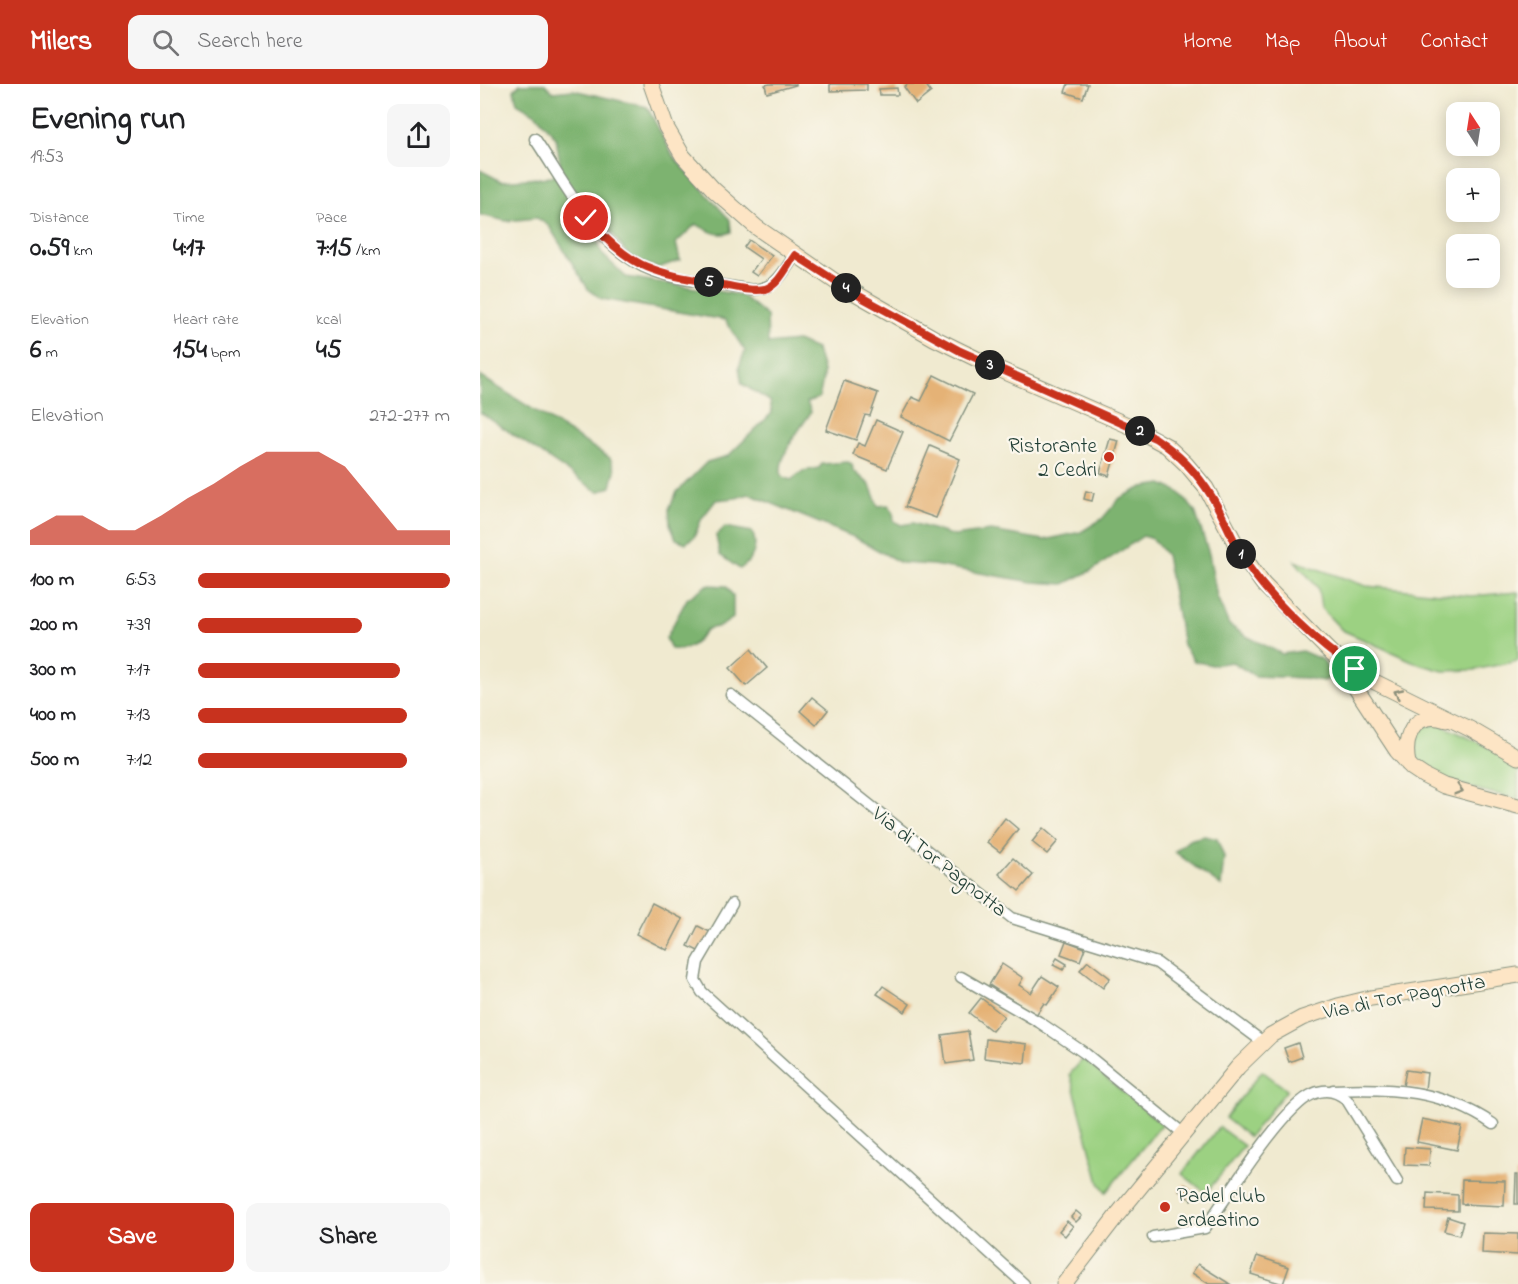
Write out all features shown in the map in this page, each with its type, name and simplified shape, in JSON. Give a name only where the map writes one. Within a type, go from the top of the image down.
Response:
[{"type":"main road","points":[[651,84],[669,134],[689,163],[740,214],[795,255],[861,297],[953,348],[1123,423],[1167,446],[1206,488],[1239,550],[1263,584],[1333,655],[1394,747],[1408,764],[1424,776],[1444,786],[1518,806]]},
{"type":"main road","points":[[1333,655],[1378,684],[1470,729],[1518,757]]},
{"type":"main road","points":[[1408,764],[1407,739],[1415,725],[1422,720],[1436,717],[1470,729]]},
{"type":"main road","name":"Via di Tor Pagnotta","points":[[1064,1284],[1238,1067],[1263,1042],[1281,1029],[1302,1018],[1371,998],[1518,975]]},
{"type":"street","points":[[535,139],[586,218],[599,232],[644,267],[666,274],[752,290],[766,288],[774,283],[795,255]]},
{"type":"street","name":"Via di Tor Pagnotta","points":[[731,695],[1012,918],[1157,963],[1263,1042]]},
{"type":"street","points":[[732,904],[698,962],[695,980],[702,992],[1024,1284]]},
{"type":"street","points":[[961,977],[1039,1022],[1086,1054],[1184,1134]]},
{"type":"street","points":[[1154,1237],[1205,1228],[1262,1147],[1295,1106],[1312,1094],[1330,1090],[1374,1088],[1411,1092],[1465,1107],[1493,1124]]},
{"type":"street","points":[[1330,1090],[1347,1100],[1397,1181]]},
{"type":"green space","points":[[520,84],[545,84],[553,92],[573,90],[647,107],[673,156],[730,220],[731,232],[726,234],[713,233],[696,224],[676,243],[680,260],[658,268],[631,259],[603,221],[591,221],[602,254],[626,277],[741,295],[767,316],[768,344],[797,341],[816,349],[823,373],[819,398],[807,402],[811,412],[785,453],[781,470],[782,477],[791,480],[803,471],[819,468],[822,464],[848,462],[852,464],[853,470],[870,485],[878,506],[888,505],[893,511],[894,521],[901,525],[913,523],[954,536],[991,531],[1044,540],[1081,532],[1102,519],[1120,498],[1143,487],[1162,484],[1179,492],[1195,511],[1209,554],[1217,597],[1229,625],[1282,654],[1302,651],[1323,660],[1332,677],[1324,681],[1255,676],[1232,662],[1212,665],[1194,661],[1183,645],[1166,555],[1153,539],[1143,536],[1094,569],[1064,584],[1033,582],[933,565],[901,563],[856,538],[749,494],[716,500],[702,518],[694,537],[686,543],[676,539],[670,524],[669,509],[677,492],[707,462],[728,456],[772,413],[770,401],[742,384],[739,367],[745,351],[725,320],[602,299],[588,289],[549,226],[537,218],[506,221],[480,215],[480,170],[501,181],[551,177],[561,170],[556,138],[536,114],[517,103],[514,90]]},
{"type":"green space","points":[[480,376],[610,458],[615,470],[611,487],[598,492],[480,412]]},
{"type":"green space","points":[[725,527],[752,532],[754,537],[754,552],[740,569],[720,555],[716,536]]},
{"type":"green space","points":[[1295,561],[1366,586],[1471,596],[1518,592],[1518,661],[1474,670],[1443,671],[1419,664],[1342,630],[1321,608],[1318,588]]},
{"type":"green space","points":[[707,585],[726,586],[733,596],[733,618],[721,626],[707,629],[696,642],[688,647],[671,649],[666,638],[687,599]]},
{"type":"green space","points":[[1439,724],[1486,746],[1518,767],[1518,799],[1456,783],[1428,769],[1417,758],[1410,745],[1419,727]]},
{"type":"green space","points":[[1204,836],[1217,839],[1224,857],[1221,886],[1175,852],[1189,840]]},
{"type":"green space","points":[[1083,1059],[1162,1124],[1106,1192],[1099,1183],[1070,1074]]},
{"type":"green space","points":[[1262,1071],[1287,1090],[1249,1137],[1225,1118]]},
{"type":"green space","points":[[1219,1127],[1244,1146],[1206,1193],[1182,1174]]},
{"type":"building","points":[[830,84],[867,84],[867,90],[830,91]]},
{"type":"building","points":[[908,84],[925,84],[931,92],[916,104],[904,87]]},
{"type":"building","points":[[1068,84],[1088,84],[1083,98],[1065,92]]},
{"type":"building","points":[[765,85],[796,85],[767,93]]},
{"type":"building","points":[[897,88],[898,95],[880,95],[879,89]]},
{"type":"building","points":[[749,240],[772,256],[757,276],[751,272],[761,259],[744,247]]},
{"type":"building","points":[[934,375],[973,394],[949,441],[901,417],[912,397],[921,401]]},
{"type":"building","points":[[844,381],[878,393],[870,416],[865,415],[856,440],[826,430]]},
{"type":"building","points":[[876,420],[903,432],[887,469],[853,455],[858,443],[865,446]]},
{"type":"building","name":"Ristorante 2 Cedri","points":[[1110,439],[1119,441],[1109,476],[1100,473]]},
{"type":"building","points":[[930,446],[960,459],[936,518],[905,507]]},
{"type":"building","points":[[1086,491],[1094,493],[1092,501],[1084,499]]},
{"type":"building","points":[[751,649],[767,668],[746,686],[730,668]]},
{"type":"building","points":[[812,697],[828,710],[816,725],[800,711]]},
{"type":"building","points":[[1005,818],[1018,829],[1000,852],[987,842]]},
{"type":"building","points":[[1043,828],[1058,841],[1047,854],[1032,842]]},
{"type":"building","points":[[1013,858],[1033,875],[1019,891],[999,874]]},
{"type":"building","points":[[652,903],[683,919],[667,950],[636,934]]},
{"type":"building","points":[[698,926],[712,933],[702,953],[688,946]]},
{"type":"building","points":[[1066,941],[1085,948],[1080,961],[1061,954]]},
{"type":"building","points":[[1057,958],[1067,964],[1063,970],[1053,965]]},
{"type":"building","points":[[1088,961],[1110,978],[1103,988],[1080,970]]},
{"type":"building","points":[[1002,964],[1023,978],[1019,985],[1031,993],[1042,976],[1059,987],[1047,1005],[1044,1003],[1036,1015],[989,985]]},
{"type":"building","points":[[883,986],[910,1004],[905,1012],[877,994]]},
{"type":"building","points":[[981,998],[1004,1016],[992,1031],[969,1013]]},
{"type":"building","points":[[968,1031],[973,1060],[946,1064],[942,1035]]},
{"type":"building","points":[[986,1039],[1027,1044],[1025,1063],[984,1058]]},
{"type":"building","points":[[1298,1043],[1302,1057],[1289,1062],[1284,1048]]},
{"type":"building","points":[[1406,1070],[1427,1073],[1425,1089],[1403,1086]]},
{"type":"building","points":[[1422,1119],[1462,1127],[1457,1150],[1417,1142]]},
{"type":"building","points":[[1405,1147],[1430,1149],[1429,1166],[1404,1165]]},
{"type":"building","points":[[1516,1174],[1518,1174],[1518,1204],[1515,1204]]},
{"type":"building","points":[[1462,1180],[1505,1181],[1504,1206],[1461,1204]]},
{"type":"building","points":[[1185,1184],[1197,1194],[1191,1200],[1179,1191]]},
{"type":"building","points":[[1427,1193],[1458,1195],[1458,1211],[1426,1210]]},
{"type":"building","points":[[1076,1211],[1082,1216],[1076,1222],[1071,1217]]},
{"type":"building","points":[[1448,1217],[1463,1222],[1459,1235],[1444,1231]]},
{"type":"building","points":[[1067,1221],[1073,1226],[1065,1236],[1059,1231]]},
{"type":"building","points":[[1483,1233],[1518,1234],[1518,1255],[1482,1253]]},
{"type":"building","points":[[1257,1256],[1289,1267],[1283,1284],[1251,1274]]},
{"type":"building","points":[[1198,1264],[1230,1284],[1209,1284],[1192,1273]]},
{"type":"place","name":"Ristorante 2 Cedri","points":[[1109,457]]},
{"type":"place","name":"Padel club ardeatino","points":[[1165,1207]]},
{"type":"route","points":[[586,218],[599,232],[644,267],[666,274],[752,290],[766,288],[774,283],[795,255],[861,297],[960,351],[1155,438],[1173,451],[1200,479],[1212,496],[1239,550],[1263,584],[1333,655],[1355,669]]}]
